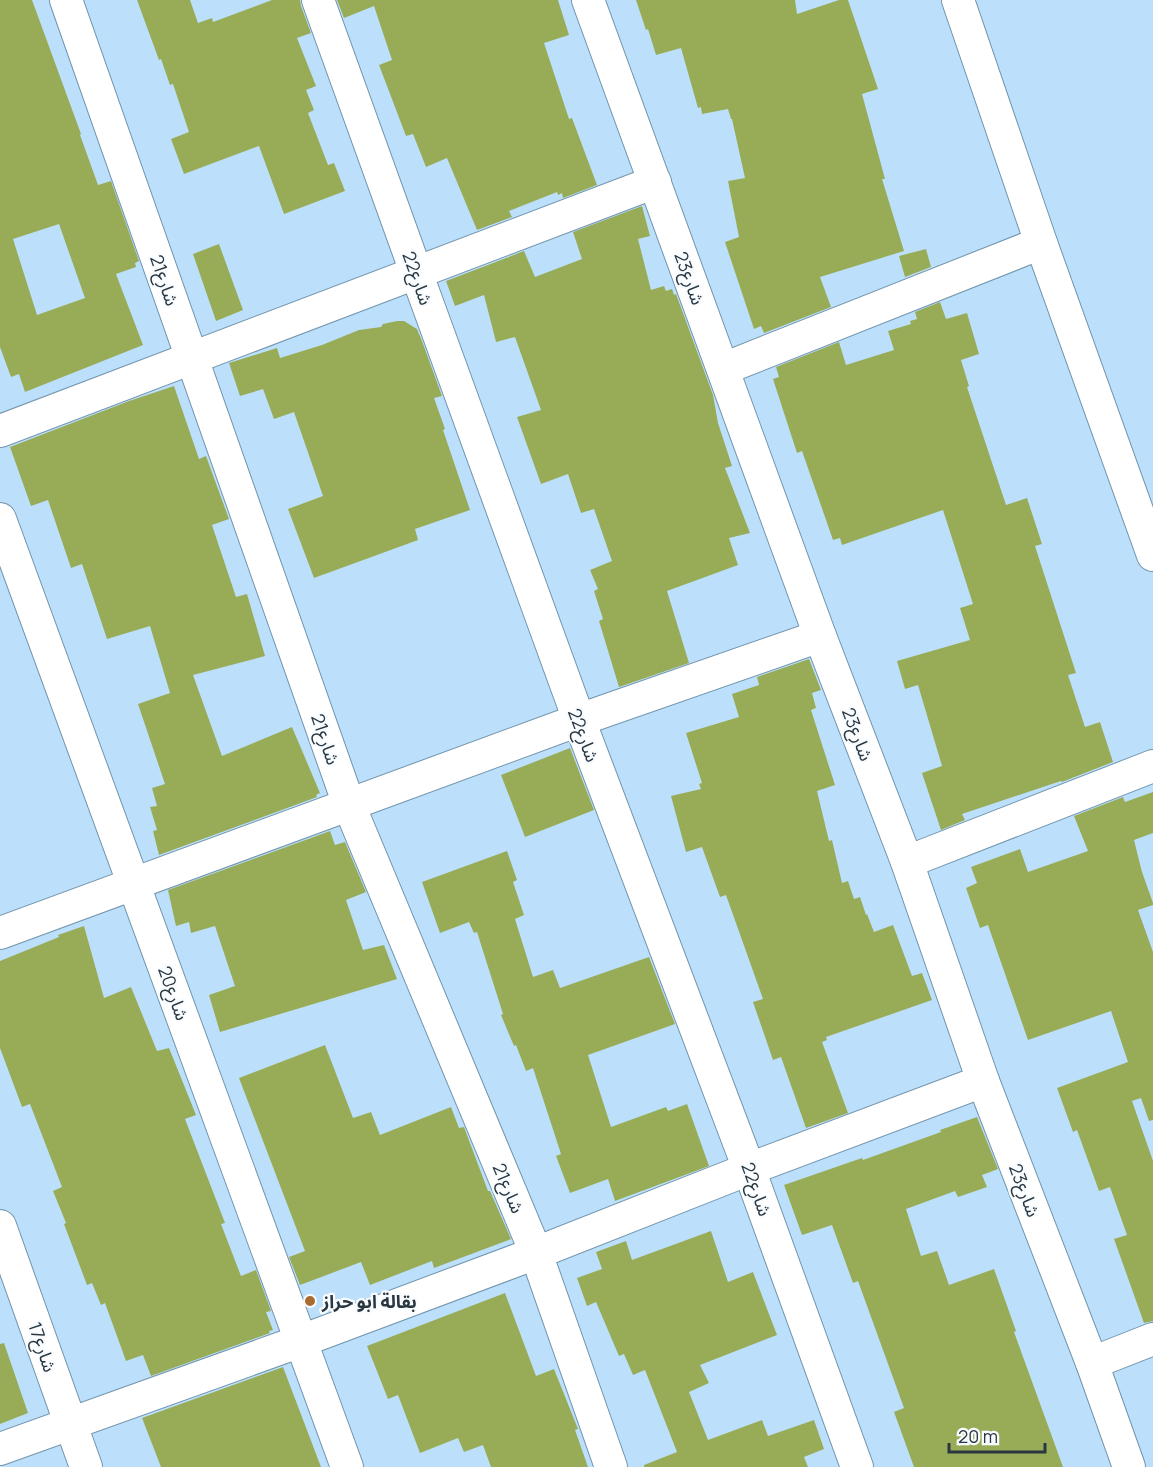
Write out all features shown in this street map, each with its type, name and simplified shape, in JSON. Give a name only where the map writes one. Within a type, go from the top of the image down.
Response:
[{"type":"street","name":"شارع21","points":[[66,0],[349,805],[536,1253],[611,1467]]},
{"type":"street","name":"شارع22","points":[[318,0],[579,720],[749,1169],[857,1467]]},
{"type":"street","name":"شارع23","points":[[588,0],[820,636],[907,862],[983,1081],[1092,1363],[1129,1467]]},
{"type":"street","points":[[958,0],[1041,243],[1153,555]]},
{"type":"street","points":[[0,431],[655,182]]},
{"type":"street","points":[[723,369],[1041,243]]},
{"type":"street","name":"شارع20","points":[[0,519],[347,1467]]},
{"type":"street","points":[[0,933],[579,720],[820,636]]},
{"type":"street","points":[[907,862],[1153,766]]},
{"type":"street","points":[[0,1449],[301,1341],[983,1081]]},
{"type":"street","name":"شارع17","points":[[0,1226],[86,1467]]},
{"type":"street","points":[[1092,1363],[1153,1339]]},
{"type":"building","points":[[0,0],[32,0],[98,185],[111,181],[139,261],[135,263],[136,267],[116,274],[143,345],[25,392],[19,374],[11,377],[0,347]],"holes":[[[59,224],[85,298],[37,315],[13,239]]]},
{"type":"building","points":[[137,0],[190,0],[198,23],[212,18],[213,22],[272,0],[300,0],[311,33],[297,38],[316,86],[306,90],[314,110],[308,113],[328,165],[334,163],[345,191],[284,214],[259,146],[184,174],[171,139],[189,132],[173,84],[170,85],[161,59],[159,60]]},
{"type":"building","points":[[337,0],[558,0],[569,35],[544,43],[569,119],[572,118],[597,185],[563,198],[562,193],[558,195],[557,192],[509,211],[512,217],[477,230],[447,158],[426,167],[413,134],[406,136],[379,65],[392,60],[374,6],[344,18]]},
{"type":"building","points":[[636,0],[795,0],[797,14],[839,0],[848,0],[878,89],[862,94],[885,179],[882,179],[904,251],[820,277],[831,307],[764,333],[761,326],[754,329],[725,242],[739,237],[728,181],[745,178],[732,119],[728,109],[702,114],[701,107],[698,108],[681,48],[656,55]]},
{"type":"building","points":[[642,206],[650,236],[638,239],[651,290],[664,286],[666,291],[672,289],[674,295],[676,294],[713,395],[718,423],[732,466],[725,468],[750,533],[729,538],[738,565],[667,591],[689,663],[619,687],[599,621],[603,619],[594,591],[598,589],[590,570],[612,561],[594,509],[581,513],[568,474],[541,484],[517,417],[541,410],[515,337],[496,342],[484,295],[455,306],[446,281],[524,251],[535,277],[582,259],[573,232]]},
{"type":"building","points":[[219,244],[243,310],[216,321],[193,254]]},
{"type":"building","points":[[926,249],[931,267],[905,277],[899,256]]},
{"type":"building","points":[[940,302],[946,319],[967,313],[979,354],[961,360],[969,386],[967,387],[1006,505],[1027,498],[1042,544],[1035,546],[1076,673],[1068,675],[1085,727],[1100,722],[1113,762],[1062,782],[962,814],[965,820],[941,830],[922,773],[942,766],[918,685],[905,689],[897,661],[970,640],[960,608],[973,604],[943,510],[842,545],[840,538],[833,540],[802,451],[797,453],[773,379],[779,377],[776,367],[839,342],[846,365],[894,350],[888,331],[911,324],[910,321],[917,319],[915,312]]},
{"type":"building","points":[[404,321],[417,329],[422,341],[442,396],[434,398],[470,510],[415,529],[418,540],[314,578],[288,509],[323,496],[294,412],[274,419],[263,389],[240,396],[229,363],[277,348],[280,358],[359,330],[381,327],[383,324]]},
{"type":"building","points":[[174,386],[199,459],[206,456],[229,519],[212,525],[236,597],[247,594],[265,656],[193,675],[222,756],[292,727],[320,793],[316,795],[317,797],[159,855],[153,831],[157,830],[150,807],[157,806],[152,788],[165,784],[138,704],[170,693],[150,626],[107,639],[82,564],[71,568],[48,500],[31,506],[10,447]]},
{"type":"building","points":[[809,659],[821,690],[812,693],[816,708],[811,710],[835,785],[817,791],[842,883],[848,881],[854,899],[860,897],[874,932],[893,925],[912,976],[922,973],[932,1000],[826,1037],[827,1040],[822,1042],[848,1113],[806,1128],[781,1057],[773,1060],[753,1002],[763,999],[726,895],[720,897],[702,847],[686,852],[671,796],[701,789],[699,784],[702,783],[686,733],[739,717],[732,694],[759,685],[757,677]]},
{"type":"building","points":[[570,748],[594,810],[525,837],[501,775]]},
{"type":"building","points":[[1153,792],[1153,833],[1134,840],[1153,903],[1153,905],[1138,910],[1153,952],[1153,1120],[1149,1121],[1141,1098],[1132,1101],[1153,1161],[1153,1321],[1144,1323],[1114,1239],[1127,1235],[1110,1187],[1099,1191],[1077,1130],[1073,1132],[1057,1088],[1128,1062],[1111,1011],[1028,1040],[988,925],[980,928],[966,888],[977,883],[971,867],[1020,849],[1028,872],[1088,851],[1074,816],[1123,797],[1125,802]]},
{"type":"building","points":[[330,831],[335,845],[345,842],[366,892],[346,900],[363,950],[384,945],[397,979],[220,1032],[209,995],[235,986],[215,926],[191,933],[189,922],[176,926],[168,890]]},
{"type":"building","points":[[507,851],[517,880],[513,882],[524,915],[515,919],[533,977],[553,970],[560,988],[649,957],[675,1024],[588,1055],[611,1127],[666,1107],[668,1111],[687,1104],[709,1166],[615,1201],[608,1179],[570,1193],[556,1156],[561,1154],[533,1068],[526,1071],[501,1015],[503,1014],[477,932],[474,933],[469,922],[440,933],[422,882]]},
{"type":"building","points":[[84,926],[104,998],[131,987],[157,1051],[169,1048],[196,1115],[185,1119],[225,1223],[221,1224],[241,1276],[256,1270],[271,1311],[266,1312],[273,1330],[269,1331],[270,1333],[151,1376],[143,1355],[126,1361],[105,1303],[101,1305],[92,1283],[87,1285],[53,1191],[62,1187],[30,1104],[22,1107],[0,1048],[0,961]]},
{"type":"building","points":[[325,1045],[353,1118],[371,1112],[380,1135],[451,1107],[459,1128],[464,1127],[488,1191],[490,1191],[511,1239],[434,1268],[432,1261],[370,1285],[361,1262],[300,1285],[289,1257],[305,1251],[239,1078]]},
{"type":"building","points":[[977,1117],[998,1169],[982,1175],[987,1187],[958,1197],[955,1191],[906,1209],[921,1256],[937,1251],[949,1285],[994,1269],[1016,1331],[1014,1332],[1063,1467],[914,1467],[894,1412],[904,1408],[858,1281],[853,1283],[832,1225],[802,1235],[784,1185],[862,1158],[863,1160]]},
{"type":"building","points":[[711,1231],[728,1282],[753,1272],[777,1335],[700,1365],[709,1383],[689,1392],[708,1440],[762,1420],[768,1436],[814,1420],[824,1449],[804,1457],[808,1467],[644,1467],[644,1465],[677,1452],[645,1370],[633,1375],[624,1354],[619,1356],[596,1302],[587,1306],[577,1278],[602,1269],[596,1252],[626,1241],[632,1260]]},
{"type":"building","points":[[505,1293],[536,1376],[554,1369],[578,1429],[575,1430],[588,1467],[491,1467],[483,1445],[464,1452],[458,1438],[420,1453],[398,1395],[388,1399],[367,1346]]},
{"type":"building","points":[[4,1343],[28,1413],[0,1424],[0,1344]]},
{"type":"building","points":[[283,1367],[321,1467],[161,1467],[142,1418]]},
{"type":"place","name":"بقالة ابو حراز","points":[[310,1301]]}]
